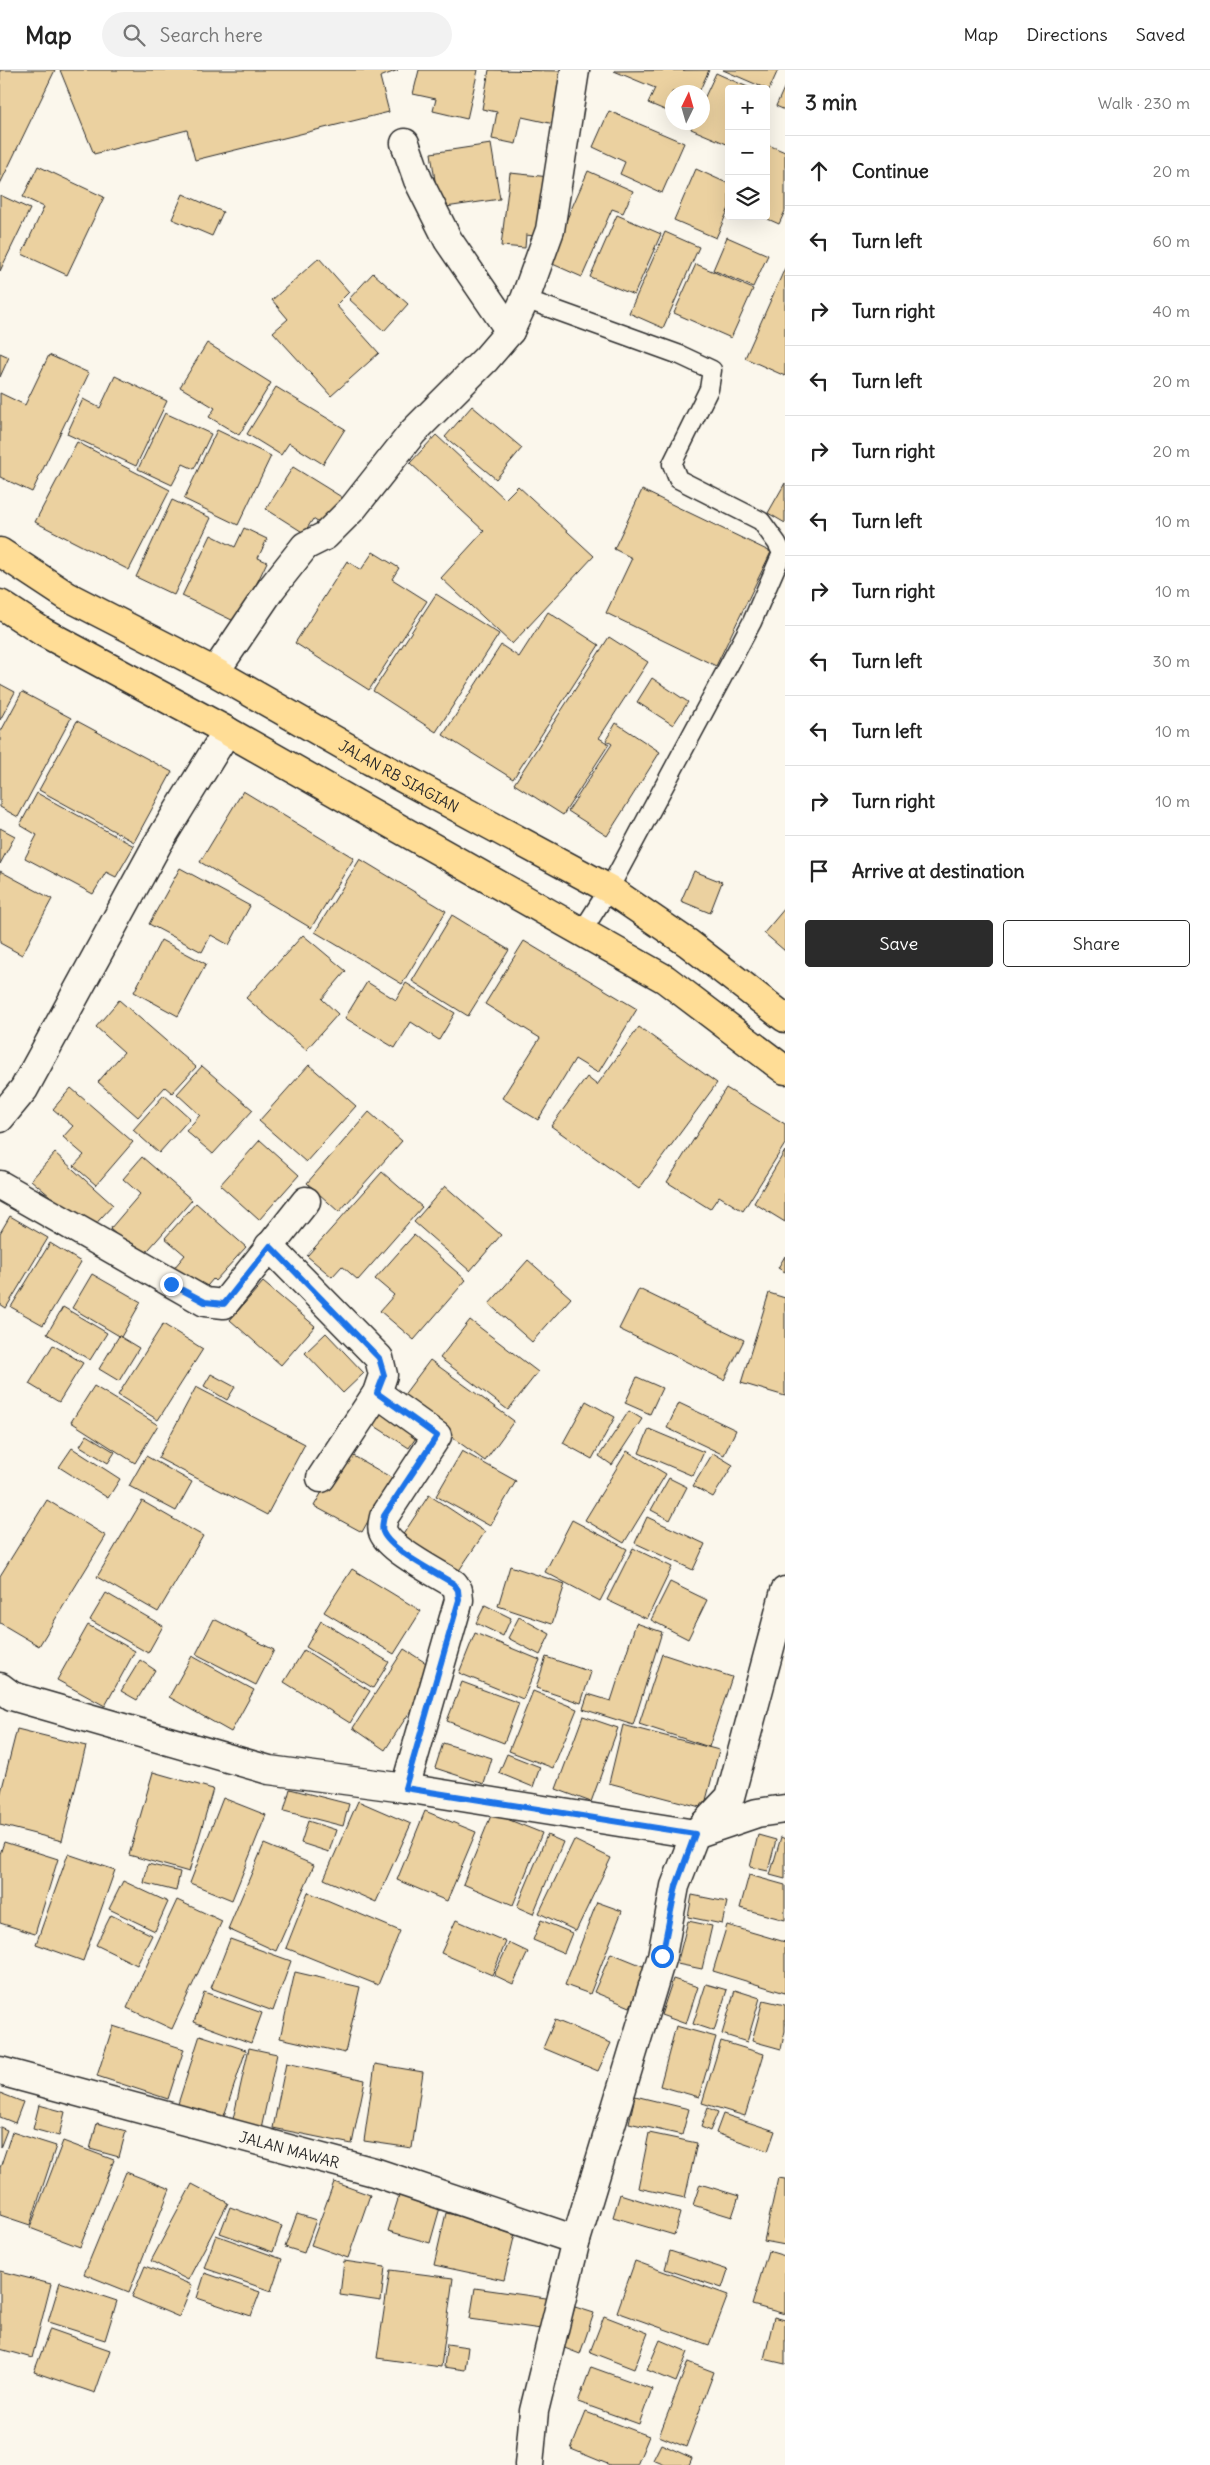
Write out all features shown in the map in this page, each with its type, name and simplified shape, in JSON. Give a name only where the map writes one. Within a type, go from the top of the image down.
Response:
[{"type":"highway","name":"JALAN RB SIAGIAN","points":[[0,552],[67,596],[215,672],[370,761],[609,889],[688,943],[785,1018]]},
{"type":"highway","points":[[0,604],[43,632],[227,731],[665,979],[785,1070]]},
{"type":"street","points":[[215,672],[271,589],[306,546],[325,536],[353,508],[413,432],[486,359],[510,332],[525,299],[550,230],[575,70]]},
{"type":"street","points":[[405,143],[418,180],[448,240],[510,332]]},
{"type":"street","points":[[0,1118],[24,1089],[162,837],[227,731]]},
{"type":"street","points":[[0,1185],[205,1302],[224,1304],[306,1201]]},
{"type":"street","points":[[270,1246],[379,1358],[384,1375],[377,1393],[321,1478]]},
{"type":"street","points":[[377,1393],[437,1436],[384,1516],[382,1526],[384,1534],[393,1545],[454,1584],[458,1590],[459,1600],[405,1788]]},
{"type":"street","points":[[529,2465],[534,2411],[576,2240],[662,1956],[676,1886],[695,1834],[730,1798],[785,1591]]},
{"type":"street","points":[[0,1687],[12,1696],[269,1770],[405,1788],[695,1834],[756,1813],[785,1809]]},
{"type":"street","name":"JALAN MAWAR","points":[[0,2071],[374,2172],[576,2240]]},
{"type":"lane","points":[[525,299],[680,355],[712,370],[709,389],[672,464],[678,479],[761,521],[778,543],[782,553],[752,622],[609,889],[581,933]]},
{"type":"building","points":[[0,70],[55,70],[0,184]]},
{"type":"building","points":[[60,70],[398,70],[380,77],[389,112],[195,160],[187,130],[94,154]]},
{"type":"building","points":[[419,70],[478,70],[467,119],[433,111],[436,99],[413,94]]},
{"type":"building","points":[[489,70],[565,71],[554,124],[522,117],[516,144],[492,139],[497,112],[482,109]]},
{"type":"building","points":[[709,70],[702,85],[665,85],[665,110],[648,103],[655,88],[614,71]]},
{"type":"building","points":[[723,70],[778,70],[770,88],[770,85],[758,85]]},
{"type":"building","points":[[716,73],[743,85],[725,85],[725,143],[693,130],[710,130],[710,86]]},
{"type":"building","points":[[785,86],[785,110],[776,106]]},
{"type":"building","points":[[609,111],[684,143],[662,193],[620,174],[625,162],[593,147]]},
{"type":"building","points":[[491,144],[500,199],[439,208],[431,153]]},
{"type":"building","points":[[770,146],[785,152],[785,211],[779,224],[770,220]]},
{"type":"building","points":[[38,166],[104,197],[67,275],[22,254],[44,207],[23,197]]},
{"type":"building","points":[[696,169],[725,182],[725,217],[716,238],[674,220]]},
{"type":"building","points":[[588,171],[633,191],[623,213],[612,209],[582,277],[548,262]]},
{"type":"building","points":[[510,173],[550,177],[543,237],[526,235],[525,248],[501,246]]},
{"type":"building","points":[[183,194],[223,212],[212,236],[172,219]]},
{"type":"building","points":[[0,195],[30,209],[0,271]]},
{"type":"building","points":[[617,215],[661,234],[634,295],[590,277]]},
{"type":"building","points":[[665,232],[699,247],[663,328],[629,313]]},
{"type":"building","points":[[727,237],[768,255],[753,287],[713,270]]},
{"type":"building","points":[[319,258],[349,292],[336,305],[379,353],[331,396],[273,332],[288,319],[272,300]]},
{"type":"building","points":[[696,264],[753,289],[731,338],[674,313]]},
{"type":"building","points":[[785,268],[785,376],[745,358]]},
{"type":"building","points":[[373,273],[408,304],[384,331],[349,299]]},
{"type":"building","points":[[207,343],[271,383],[239,435],[209,417],[215,408],[180,387]]},
{"type":"building","points":[[0,353],[9,357],[0,377]]},
{"type":"building","points":[[49,355],[89,373],[32,492],[0,477],[0,393],[25,405]]},
{"type":"building","points":[[115,376],[167,401],[136,466],[67,434],[83,399],[100,408]]},
{"type":"building","points":[[276,387],[345,429],[323,464],[289,443],[281,455],[247,434]]},
{"type":"building","points":[[472,406],[522,448],[496,479],[445,437]]},
{"type":"building","points":[[165,413],[211,434],[194,469],[183,464],[172,485],[138,469]]},
{"type":"building","points":[[217,430],[271,456],[238,525],[184,499]]},
{"type":"building","points":[[436,435],[505,499],[518,486],[594,556],[512,644],[441,578],[484,531],[410,463]]},
{"type":"building","points":[[77,442],[170,490],[129,570],[35,522]]},
{"type":"building","points":[[293,467],[348,501],[330,530],[313,519],[304,533],[266,509]]},
{"type":"building","points":[[785,483],[785,523],[768,513]]},
{"type":"building","points":[[642,490],[771,552],[716,666],[606,613],[632,558],[614,549]]},
{"type":"building","points":[[172,500],[211,518],[174,595],[136,577]]},
{"type":"building","points":[[244,528],[267,539],[258,558],[267,562],[238,623],[182,596],[211,535],[235,547]]},
{"type":"building","points":[[373,552],[399,568],[392,579],[427,601],[369,690],[295,643],[347,561],[361,570]]},
{"type":"building","points":[[436,594],[499,634],[436,732],[373,691]]},
{"type":"building","points":[[548,612],[599,645],[513,779],[443,735],[501,645],[519,657]]},
{"type":"building","points":[[609,637],[648,662],[599,738],[609,744],[563,815],[514,784]]},
{"type":"building","points":[[652,678],[688,702],[673,725],[637,702]]},
{"type":"building","points":[[0,684],[15,692],[0,720]]},
{"type":"building","points":[[22,692],[71,718],[18,817],[0,807],[0,733]]},
{"type":"building","points":[[77,721],[172,772],[134,842],[39,790]]},
{"type":"building","points":[[616,723],[660,752],[607,836],[568,811],[612,744],[606,740]]},
{"type":"building","points":[[243,791],[354,858],[311,928],[200,862]]},
{"type":"building","points":[[37,793],[134,846],[116,877],[106,872],[93,894],[25,858],[37,835],[20,825]]},
{"type":"building","points":[[0,828],[15,836],[0,864]]},
{"type":"building","points":[[360,859],[446,911],[402,984],[315,932]]},
{"type":"building","points":[[180,868],[250,906],[229,945],[211,935],[202,952],[149,924]]},
{"type":"building","points":[[0,871],[52,899],[22,955],[0,943]]},
{"type":"building","points":[[694,871],[722,882],[710,913],[681,901]]},
{"type":"building","points":[[785,908],[785,951],[764,933]]},
{"type":"building","points":[[452,915],[509,950],[468,1016],[412,981]]},
{"type":"building","points":[[303,935],[346,971],[322,999],[338,1014],[306,1050],[246,998]]},
{"type":"building","points":[[161,940],[206,964],[178,1016],[134,992]]},
{"type":"building","points":[[524,941],[637,1009],[598,1073],[575,1059],[538,1120],[502,1098],[540,1038],[485,1004]]},
{"type":"building","points":[[367,982],[396,1000],[406,983],[455,1013],[439,1040],[411,1022],[395,1048],[345,1018]]},
{"type":"building","points":[[119,1000],[196,1067],[172,1093],[165,1087],[138,1117],[98,1082],[124,1052],[96,1027]]},
{"type":"building","points":[[639,1027],[717,1083],[639,1189],[551,1126],[587,1077],[597,1085]]},
{"type":"building","points":[[309,1065],[356,1106],[306,1162],[259,1121]]},
{"type":"building","points":[[202,1066],[253,1110],[213,1154],[186,1131],[200,1115],[177,1094]]},
{"type":"building","points":[[71,1088],[133,1142],[96,1185],[74,1166],[84,1155],[63,1137],[73,1126],[53,1109]]},
{"type":"building","points":[[726,1088],[785,1124],[785,1144],[743,1211],[719,1196],[710,1209],[667,1182]]},
{"type":"building","points":[[164,1095],[190,1118],[159,1153],[133,1130]]},
{"type":"building","points":[[369,1112],[402,1141],[339,1212],[307,1183]]},
{"type":"building","points":[[260,1140],[299,1175],[259,1220],[220,1185]]},
{"type":"building","points":[[785,1151],[785,1222],[754,1203]]},
{"type":"building","points":[[55,1153],[113,1205],[90,1230],[31,1180]]},
{"type":"building","points":[[142,1157],[192,1200],[142,1257],[110,1229],[140,1194],[123,1179]]},
{"type":"building","points":[[382,1172],[422,1207],[358,1280],[342,1266],[332,1277],[307,1256]]},
{"type":"building","points":[[445,1186],[501,1235],[470,1271],[414,1222]]},
{"type":"building","points":[[196,1203],[246,1247],[215,1281],[213,1279],[202,1292],[174,1268],[185,1255],[165,1238]]},
{"type":"building","points":[[10,1216],[48,1238],[6,1308],[0,1304],[0,1233]]},
{"type":"building","points":[[414,1235],[466,1280],[414,1340],[380,1311],[394,1295],[375,1279]]},
{"type":"building","points":[[50,1243],[81,1262],[43,1325],[11,1307]]},
{"type":"building","points":[[785,1256],[785,1272],[778,1268]]},
{"type":"building","points":[[528,1260],[571,1298],[532,1342],[489,1304]]},
{"type":"building","points":[[92,1274],[141,1302],[121,1337],[72,1308]]},
{"type":"building","points":[[263,1282],[315,1326],[281,1365],[230,1320]]},
{"type":"building","points":[[639,1289],[744,1340],[724,1380],[619,1329]]},
{"type":"building","points":[[769,1293],[785,1298],[785,1396],[741,1383]]},
{"type":"building","points":[[63,1307],[107,1333],[90,1360],[47,1334]]},
{"type":"building","points":[[470,1320],[538,1372],[508,1410],[440,1358]]},
{"type":"building","points":[[163,1324],[203,1349],[158,1420],[118,1395]]},
{"type":"building","points":[[326,1333],[364,1373],[343,1393],[305,1353]]},
{"type":"building","points":[[119,1336],[139,1348],[119,1381],[99,1369]]},
{"type":"building","points":[[53,1345],[83,1363],[59,1402],[29,1384]]},
{"type":"building","points":[[430,1360],[514,1421],[485,1461],[400,1400]]},
{"type":"building","points":[[211,1374],[235,1387],[227,1400],[204,1386]]},
{"type":"building","points":[[637,1377],[662,1388],[650,1414],[625,1403]]},
{"type":"building","points":[[94,1386],[158,1425],[135,1463],[71,1422]]},
{"type":"building","points":[[196,1387],[305,1444],[267,1515],[158,1458]]},
{"type":"building","points":[[385,1401],[424,1426],[409,1448],[370,1423]]},
{"type":"building","points":[[586,1401],[615,1417],[592,1459],[563,1443]]},
{"type":"building","points":[[679,1403],[736,1430],[724,1455],[667,1428]]},
{"type":"building","points":[[629,1411],[642,1419],[612,1465],[599,1456]]},
{"type":"building","points":[[649,1429],[704,1452],[693,1476],[639,1453]]},
{"type":"building","points":[[87,1435],[115,1452],[108,1463],[80,1446]]},
{"type":"building","points":[[72,1448],[120,1479],[108,1498],[59,1467]]},
{"type":"building","points":[[345,1451],[392,1478],[362,1532],[314,1506]]},
{"type":"building","points":[[462,1451],[516,1481],[490,1526],[436,1496]]},
{"type":"building","points":[[627,1451],[666,1474],[624,1543],[585,1520]]},
{"type":"building","points":[[713,1453],[733,1465],[713,1497],[693,1486]]},
{"type":"building","points":[[146,1456],[192,1482],[176,1511],[129,1486]]},
{"type":"building","points":[[669,1478],[687,1487],[670,1520],[651,1510]]},
{"type":"building","points":[[429,1495],[485,1532],[458,1572],[402,1536]]},
{"type":"building","points":[[47,1500],[106,1536],[39,1646],[0,1623],[0,1576]]},
{"type":"building","points":[[142,1501],[203,1536],[158,1612],[97,1577]]},
{"type":"building","points":[[647,1517],[705,1544],[693,1570],[635,1543]]},
{"type":"building","points":[[572,1520],[627,1549],[600,1601],[545,1572]]},
{"type":"building","points":[[633,1548],[672,1567],[647,1619],[607,1600]]},
{"type":"building","points":[[510,1566],[565,1584],[552,1624],[498,1606]]},
{"type":"building","points":[[352,1569],[421,1611],[394,1654],[324,1612]]},
{"type":"building","points":[[670,1582],[707,1600],[688,1639],[651,1620]]},
{"type":"building","points":[[106,1593],[163,1626],[148,1653],[90,1620]]},
{"type":"building","points":[[485,1605],[511,1618],[503,1636],[476,1623]]},
{"type":"building","points":[[519,1617],[550,1634],[540,1655],[508,1638]]},
{"type":"building","points":[[214,1619],[274,1650],[256,1685],[196,1654]]},
{"type":"building","points":[[321,1621],[389,1662],[373,1688],[306,1647]]},
{"type":"building","points":[[636,1623],[662,1632],[633,1725],[583,1709],[588,1694],[611,1701]]},
{"type":"building","points":[[88,1625],[135,1651],[105,1706],[57,1680]]},
{"type":"building","points":[[475,1633],[540,1660],[523,1699],[459,1673]]},
{"type":"building","points":[[404,1649],[437,1670],[385,1750],[353,1728]]},
{"type":"building","points":[[304,1650],[370,1691],[350,1723],[284,1682]]},
{"type":"building","points":[[662,1654],[732,1677],[709,1747],[639,1724]]},
{"type":"building","points":[[192,1656],[254,1690],[231,1732],[169,1697]]},
{"type":"building","points":[[546,1657],[591,1672],[581,1703],[536,1688]]},
{"type":"building","points":[[140,1660],[155,1670],[137,1700],[121,1691]]},
{"type":"building","points":[[462,1682],[519,1703],[504,1743],[447,1721]]},
{"type":"building","points":[[533,1691],[577,1709],[553,1768],[509,1751]]},
{"type":"building","points":[[583,1716],[618,1728],[591,1802],[556,1789]]},
{"type":"building","points":[[623,1725],[719,1750],[704,1808],[609,1783]]},
{"type":"building","points":[[17,1729],[86,1746],[62,1841],[0,1825],[0,1796]]},
{"type":"building","points":[[443,1743],[492,1758],[484,1784],[435,1768]]},
{"type":"building","points":[[507,1754],[540,1767],[533,1787],[499,1773]]},
{"type":"building","points":[[153,1772],[213,1789],[189,1872],[129,1855]]},
{"type":"building","points":[[290,1789],[349,1804],[343,1826],[284,1811]]},
{"type":"building","points":[[223,1798],[266,1815],[232,1900],[190,1883]]},
{"type":"building","points":[[358,1801],[411,1824],[376,1902],[324,1879]]},
{"type":"building","points":[[425,1811],[476,1832],[447,1901],[397,1880]]},
{"type":"building","points":[[492,1813],[542,1833],[513,1905],[463,1884]]},
{"type":"building","points":[[308,1821],[336,1830],[329,1852],[301,1843]]},
{"type":"building","points":[[547,1835],[563,1842],[533,1914],[517,1907]]},
{"type":"building","points":[[758,1835],[776,1840],[768,1871],[750,1867]]},
{"type":"building","points":[[781,1837],[785,1839],[785,1879],[770,1875]]},
{"type":"building","points":[[574,1840],[611,1858],[576,1931],[539,1913]]},
{"type":"building","points":[[4,1842],[58,1859],[35,1934],[0,1923],[0,1854]]},
{"type":"building","points":[[264,1844],[314,1865],[276,1951],[228,1929]]},
{"type":"building","points":[[68,1854],[115,1870],[83,1961],[36,1944]]},
{"type":"building","points":[[148,1864],[180,1872],[176,1891],[144,1883]]},
{"type":"building","points":[[749,1875],[785,1885],[785,1920],[740,1908]]},
{"type":"building","points":[[123,1881],[168,1902],[155,1931],[109,1909]]},
{"type":"building","points":[[308,1892],[400,1931],[378,1985],[286,1948]]},
{"type":"building","points":[[692,1895],[727,1902],[722,1924],[688,1917]]},
{"type":"building","points":[[177,1900],[222,1921],[172,2029],[127,2008]]},
{"type":"building","points":[[597,1902],[622,1911],[590,1994],[565,1985]]},
{"type":"building","points":[[111,1915],[152,1935],[137,1965],[96,1945]]},
{"type":"building","points":[[456,1920],[506,1942],[492,1975],[441,1953]]},
{"type":"building","points":[[541,1920],[572,1933],[564,1953],[533,1940]]},
{"type":"building","points":[[688,1921],[712,1926],[702,1969],[677,1964]]},
{"type":"building","points":[[727,1925],[785,1942],[785,1993],[713,1971]]},
{"type":"building","points":[[230,1939],[291,1961],[273,2011],[211,1988]]},
{"type":"building","points":[[509,1943],[528,1952],[513,1984],[494,1975]]},
{"type":"building","points":[[611,1953],[648,1968],[630,2007],[594,1992]]},
{"type":"building","points":[[295,1972],[360,1987],[345,2053],[280,2038]]},
{"type":"building","points":[[673,1979],[698,1987],[686,2024],[661,2015]]},
{"type":"building","points":[[706,1984],[727,1990],[714,2031],[693,2024]]},
{"type":"building","points":[[735,1990],[760,1998],[747,2042],[722,2034]]},
{"type":"building","points":[[204,1992],[262,2013],[251,2043],[194,2022]]},
{"type":"building","points":[[763,2000],[785,2005],[785,2031],[781,2049],[752,2041]]},
{"type":"building","points":[[555,2020],[611,2043],[598,2071],[543,2048]]},
{"type":"building","points":[[113,2026],[184,2049],[168,2099],[97,2076]]},
{"type":"building","points":[[676,2026],[716,2037],[699,2097],[660,2086]]},
{"type":"building","points":[[200,2035],[246,2050],[221,2125],[176,2110]]},
{"type":"building","points":[[721,2041],[764,2054],[745,2116],[702,2103]]},
{"type":"building","points":[[249,2048],[277,2054],[260,2134],[231,2128]]},
{"type":"building","points":[[286,2063],[365,2080],[352,2144],[273,2128]]},
{"type":"building","points":[[375,2064],[423,2072],[412,2148],[364,2141]]},
{"type":"building","points":[[0,2093],[23,2102],[15,2123],[0,2117]]},
{"type":"building","points":[[635,2096],[689,2109],[682,2135],[629,2123]]},
{"type":"building","points":[[39,2105],[65,2112],[59,2136],[33,2129]]},
{"type":"building","points":[[708,2108],[718,2112],[710,2131],[701,2127]]},
{"type":"building","points":[[723,2114],[775,2131],[768,2151],[716,2133]]},
{"type":"building","points":[[97,2123],[126,2131],[119,2157],[90,2149]]},
{"type":"building","points":[[0,2127],[7,2130],[0,2148]]},
{"type":"building","points":[[12,2132],[56,2146],[30,2225],[0,2215],[0,2168]]},
{"type":"building","points":[[649,2133],[697,2143],[685,2198],[638,2188]]},
{"type":"building","points":[[63,2141],[114,2160],[80,2247],[30,2228]]},
{"type":"building","points":[[126,2172],[170,2189],[129,2292],[84,2274]]},
{"type":"building","points":[[778,2178],[785,2179],[785,2245],[764,2241]]},
{"type":"building","points":[[334,2182],[370,2195],[348,2258],[311,2245]]},
{"type":"building","points":[[192,2184],[228,2203],[188,2280],[151,2261]]},
{"type":"building","points":[[700,2184],[739,2196],[732,2217],[693,2205]]},
{"type":"building","points":[[400,2193],[441,2204],[430,2243],[388,2231]]},
{"type":"building","points":[[620,2194],[680,2213],[674,2235],[613,2217]]},
{"type":"building","points":[[230,2207],[282,2226],[273,2252],[220,2233]]},
{"type":"building","points":[[446,2213],[516,2229],[504,2280],[434,2265]]},
{"type":"building","points":[[297,2214],[316,2220],[304,2253],[285,2247]]},
{"type":"building","points":[[216,2235],[282,2259],[271,2291],[204,2268]]},
{"type":"building","points":[[670,2251],[728,2270],[722,2288],[665,2269]]},
{"type":"building","points":[[768,2251],[785,2256],[785,2314],[752,2305]]},
{"type":"building","points":[[344,2261],[385,2267],[381,2301],[340,2295]]},
{"type":"building","points":[[635,2261],[728,2295],[709,2345],[617,2312]]},
{"type":"building","points":[[145,2266],[192,2285],[179,2317],[132,2297]]},
{"type":"building","points":[[390,2270],[453,2278],[441,2367],[377,2358]]},
{"type":"building","points":[[0,2271],[51,2284],[32,2358],[0,2349]]},
{"type":"building","points":[[205,2273],[260,2292],[251,2316],[197,2298]]},
{"type":"building","points":[[60,2282],[117,2301],[105,2340],[48,2322]]},
{"type":"building","points":[[475,2288],[553,2299],[548,2330],[470,2319]]},
{"type":"building","points":[[575,2307],[594,2313],[580,2354],[562,2347]]},
{"type":"building","points":[[604,2316],[648,2333],[634,2369],[590,2352]]},
{"type":"building","points":[[774,2317],[785,2320],[785,2364],[764,2359]]},
{"type":"building","points":[[50,2329],[110,2350],[95,2393],[34,2372]]},
{"type":"building","points":[[660,2340],[688,2352],[676,2382],[647,2370]]},
{"type":"building","points":[[447,2344],[468,2347],[465,2370],[444,2367]]},
{"type":"building","points":[[688,2362],[714,2372],[686,2447],[659,2436]]},
{"type":"building","points":[[591,2367],[652,2389],[639,2424],[578,2402]]},
{"type":"building","points":[[586,2412],[649,2436],[637,2465],[610,2465],[571,2449]]},
{"type":"building","points":[[661,2444],[692,2458],[689,2465],[665,2465],[653,2460]]},
{"type":"route","points":[[171,1284],[205,1302],[224,1304],[270,1246],[379,1358],[384,1375],[377,1393],[437,1436],[384,1516],[382,1526],[384,1534],[393,1545],[454,1584],[458,1590],[459,1600],[405,1788],[695,1834],[676,1886],[662,1956]]}]
